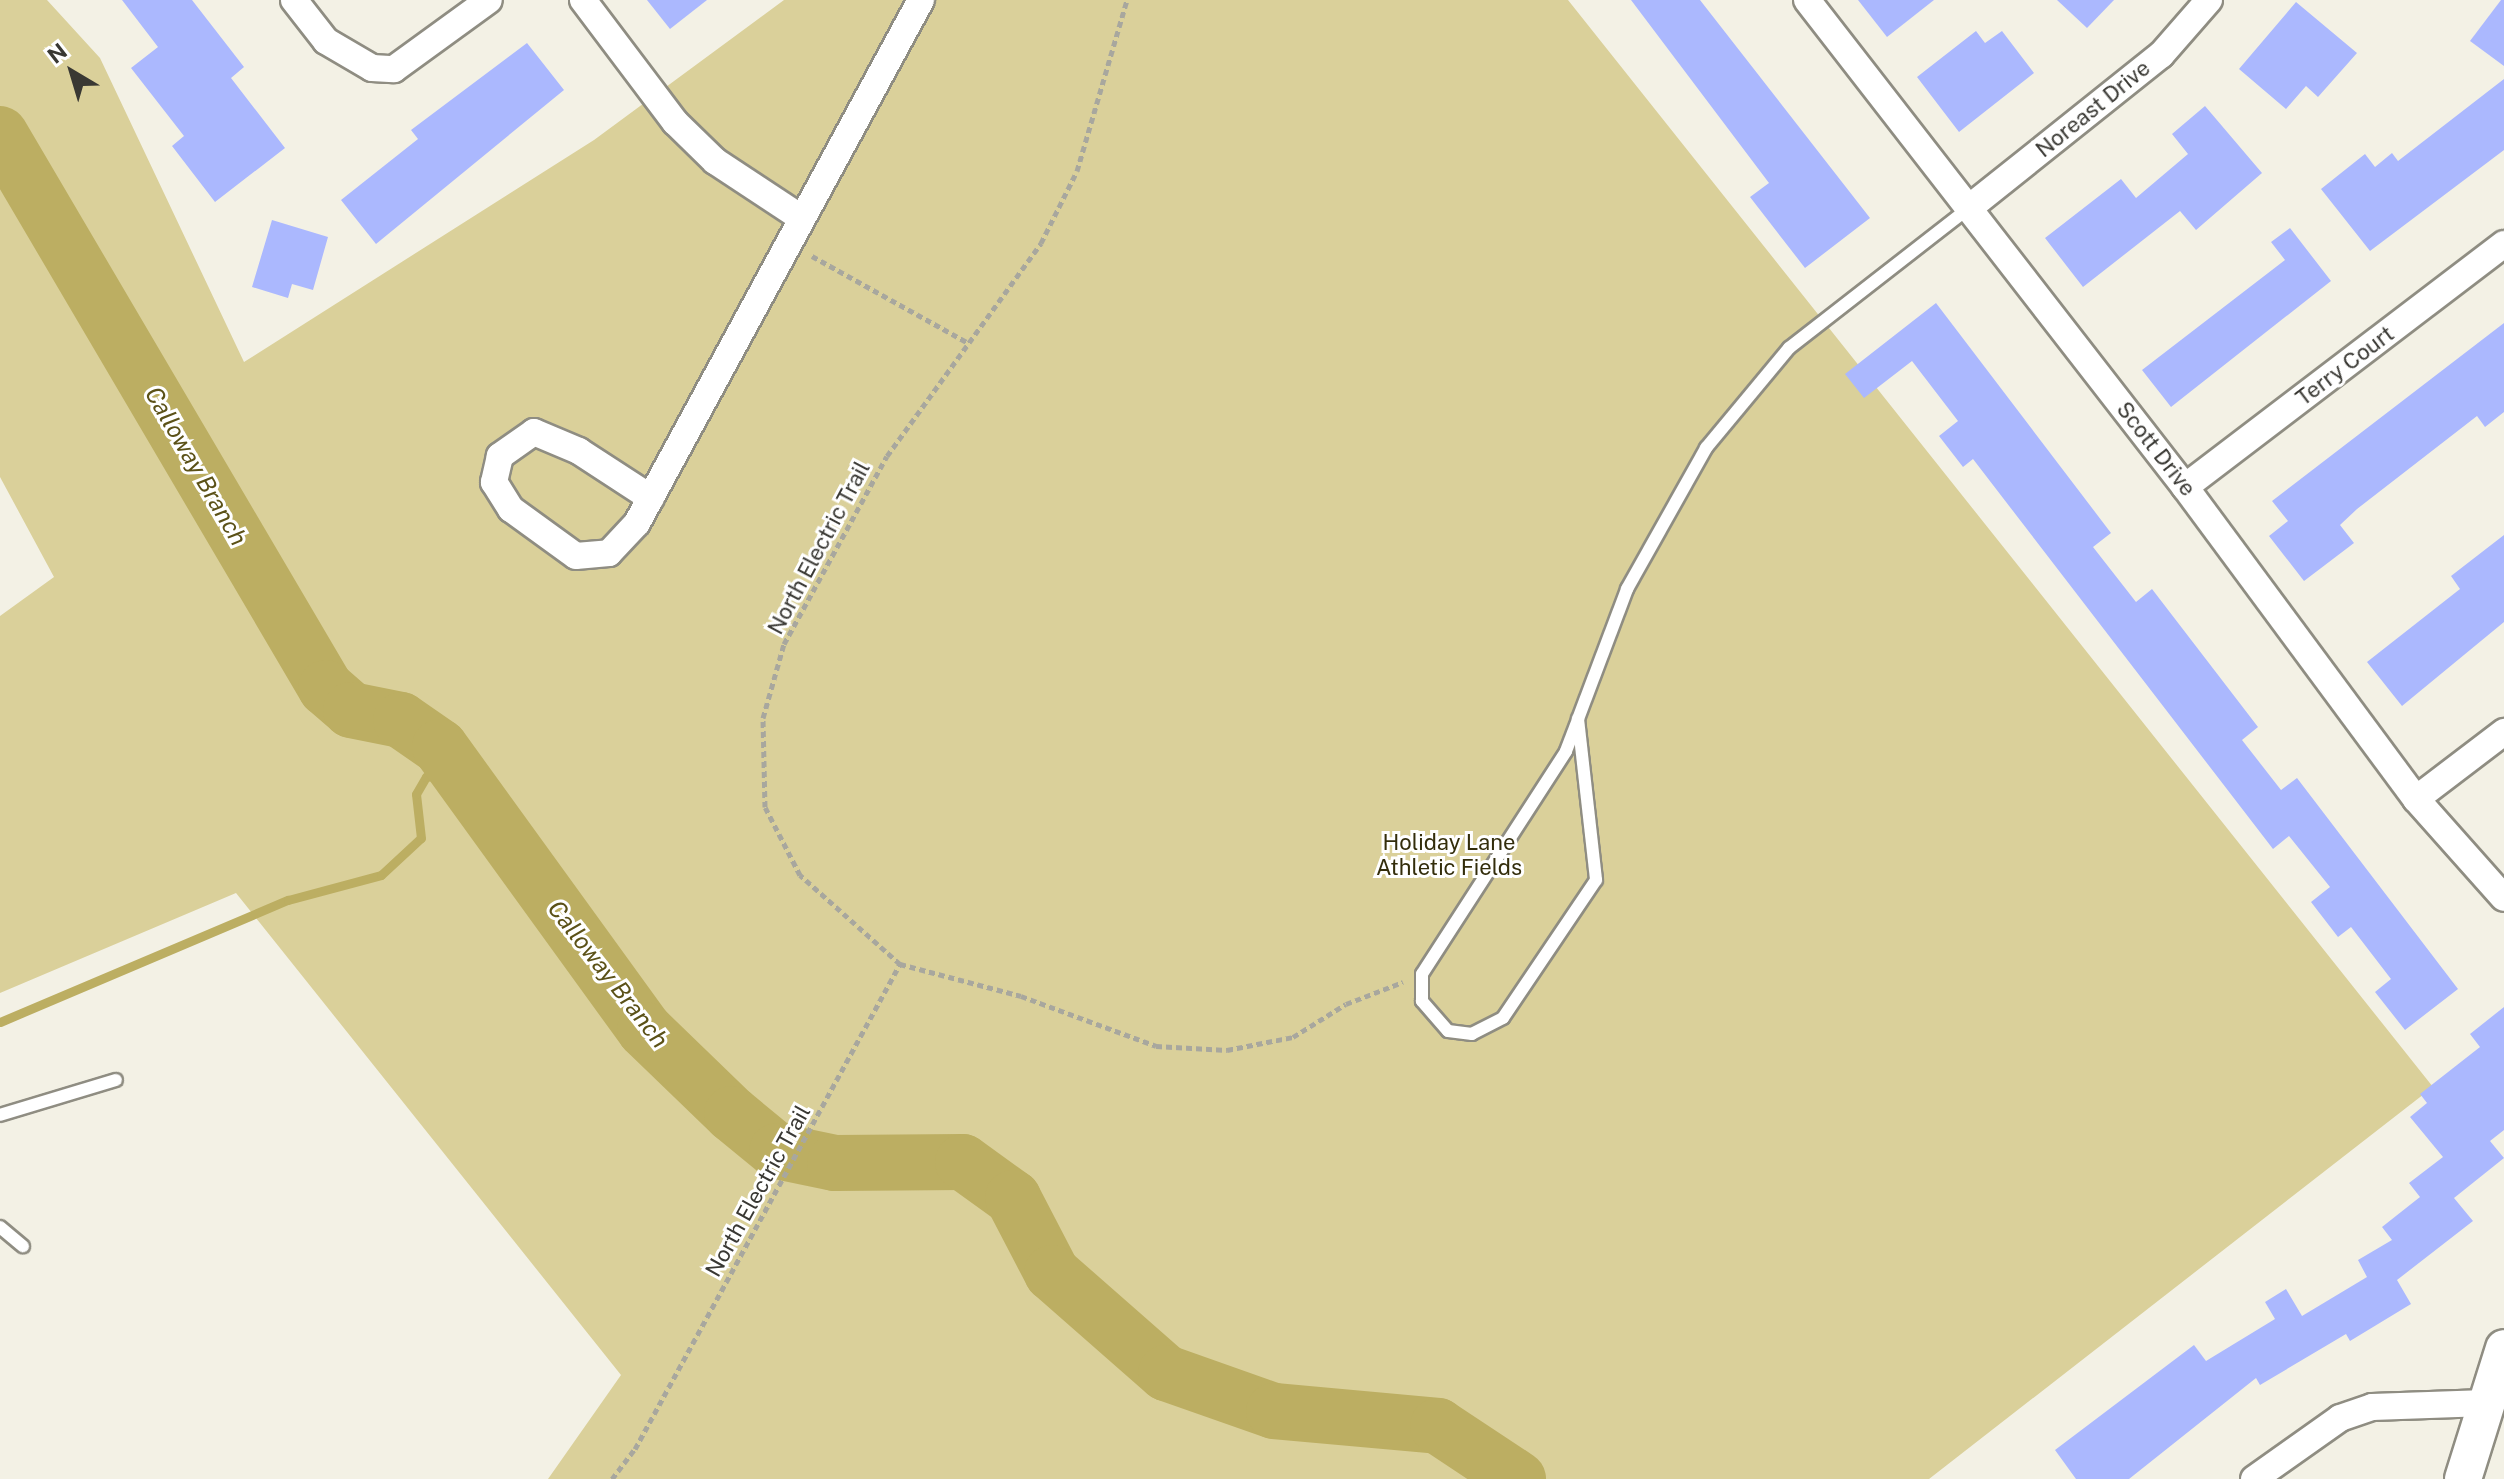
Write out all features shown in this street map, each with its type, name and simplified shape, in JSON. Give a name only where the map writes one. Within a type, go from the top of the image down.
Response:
[{"type":"street","points":[[294,0],[326,41],[372,68],[394,69],[489,0]]},
{"type":"street","points":[[583,0],[640,81],[715,161],[800,217]]},
{"type":"street","points":[[651,498],[579,451],[534,432],[500,456],[494,482],[511,509],[576,556],[609,553],[651,498],[786,241],[921,0]]},
{"type":"street","name":"Scott Drive","points":[[1807,0],[2185,487],[2416,799],[2504,898]]},
{"type":"street","name":"Noreast Drive","points":[[1969,208],[2161,55],[2209,0]]},
{"type":"street","name":"Terry Court","points":[[2185,487],[2504,244]]},
{"type":"street","points":[[2416,799],[2504,732]]},
{"type":"street","points":[[2463,1479],[2504,1348]]},
{"type":"street","points":[[2254,1479],[2340,1418],[2372,1407],[2486,1403]]},
{"type":"lane","points":[[1578,719],[1596,880],[1494,1026],[1472,1034],[1437,1024],[1422,1001],[1422,974],[1566,751],[1578,719],[1627,589],[1706,448],[1789,348],[1969,208]]},
{"type":"lane","points":[[0,1115],[116,1080]]},
{"type":"lane","points":[[0,1227],[23,1246]]},
{"type":"path","name":"North Electric Trail","points":[[612,1479],[683,1361],[900,964],[800,875],[765,807],[763,718],[784,644],[866,493],[968,343],[1041,243],[1077,171],[1127,0]]},
{"type":"path","points":[[786,241],[968,343]]},
{"type":"path","points":[[900,964],[1021,996],[1156,1046],[1227,1050],[1293,1037],[1346,1004],[1422,974]]},
{"type":"green space","name":"Holiday Lane Athletic Fields","points":[[0,0],[47,0],[100,58],[244,362],[594,140],[784,0],[1568,0],[2433,1087],[1929,1479],[548,1479],[621,1375],[236,893],[0,993],[0,616],[54,577],[0,477]]},
{"type":"building","points":[[122,0],[192,0],[244,67],[231,78],[285,148],[215,202],[172,146],[184,136],[131,68],[158,47]]},
{"type":"building","points":[[647,0],[707,0],[670,29]]},
{"type":"building","points":[[1631,0],[1700,0],[1870,218],[1805,268],[1750,197],[1769,183]]},
{"type":"building","points":[[1858,0],[1934,0],[1887,37]]},
{"type":"building","points":[[2057,0],[2114,0],[2087,28]]},
{"type":"building","points":[[2504,0],[2504,66],[2470,41]]},
{"type":"building","points":[[2296,2],[2357,53],[2318,97],[2306,86],[2286,109],[2239,69]]},
{"type":"building","points":[[1976,31],[1985,43],[2002,31],[2034,73],[1959,132],[1917,77]]},
{"type":"building","points":[[527,43],[564,90],[376,244],[341,200],[418,139],[411,130]]},
{"type":"building","points":[[2504,79],[2504,150],[2370,251],[2321,189],[2365,154],[2375,167],[2392,153],[2398,161]]},
{"type":"building","points":[[2205,106],[2262,173],[2196,230],[2180,211],[2083,287],[2045,238],[2121,179],[2136,198],[2188,154],[2172,134]]},
{"type":"building","points":[[272,220],[328,237],[313,290],[292,284],[288,298],[252,287]]},
{"type":"building","points":[[2290,228],[2331,281],[2171,407],[2142,370],[2285,260],[2271,242]]},
{"type":"building","points":[[1936,303],[2111,533],[2093,547],[2136,602],[2152,589],[2258,727],[2242,740],[2281,790],[2297,778],[2458,989],[2405,1030],[2375,992],[2391,979],[2351,927],[2338,937],[2311,902],[2330,887],[2289,836],[2273,849],[1973,459],[1963,467],[1939,436],[1958,421],[1912,361],[1864,398],[1845,374]]},
{"type":"building","points":[[2504,323],[2504,412],[2485,427],[2477,416],[2357,509],[2340,525],[2354,543],[2304,581],[2269,536],[2288,521],[2272,501]]},
{"type":"building","points":[[2504,535],[2504,622],[2402,706],[2367,662],[2460,589],[2451,576]]},
{"type":"building","points":[[2504,1007],[2504,1130],[2490,1141],[2504,1158],[2454,1198],[2473,1221],[2397,1280],[2411,1304],[2350,1341],[2346,1334],[2260,1385],[2256,1378],[2129,1479],[2076,1479],[2055,1450],[2194,1345],[2206,1361],[2275,1319],[2265,1302],[2286,1289],[2302,1316],[2367,1277],[2358,1260],[2392,1240],[2382,1227],[2420,1197],[2409,1183],[2443,1157],[2410,1117],[2427,1103],[2420,1094],[2480,1047],[2470,1034]]},
{"type":"waterway","name":"Calloway Branch","points":[[0,134],[326,688],[351,710],[401,720],[440,747],[645,1030],[732,1114],[777,1151],[835,1163],[963,1162],[1013,1198],[1052,1273],[1166,1373],[1274,1411],[1438,1426],[1518,1479]]},
{"type":"waterway","points":[[0,1022],[288,900],[381,875],[421,838],[416,794],[426,777],[457,771]]}]
